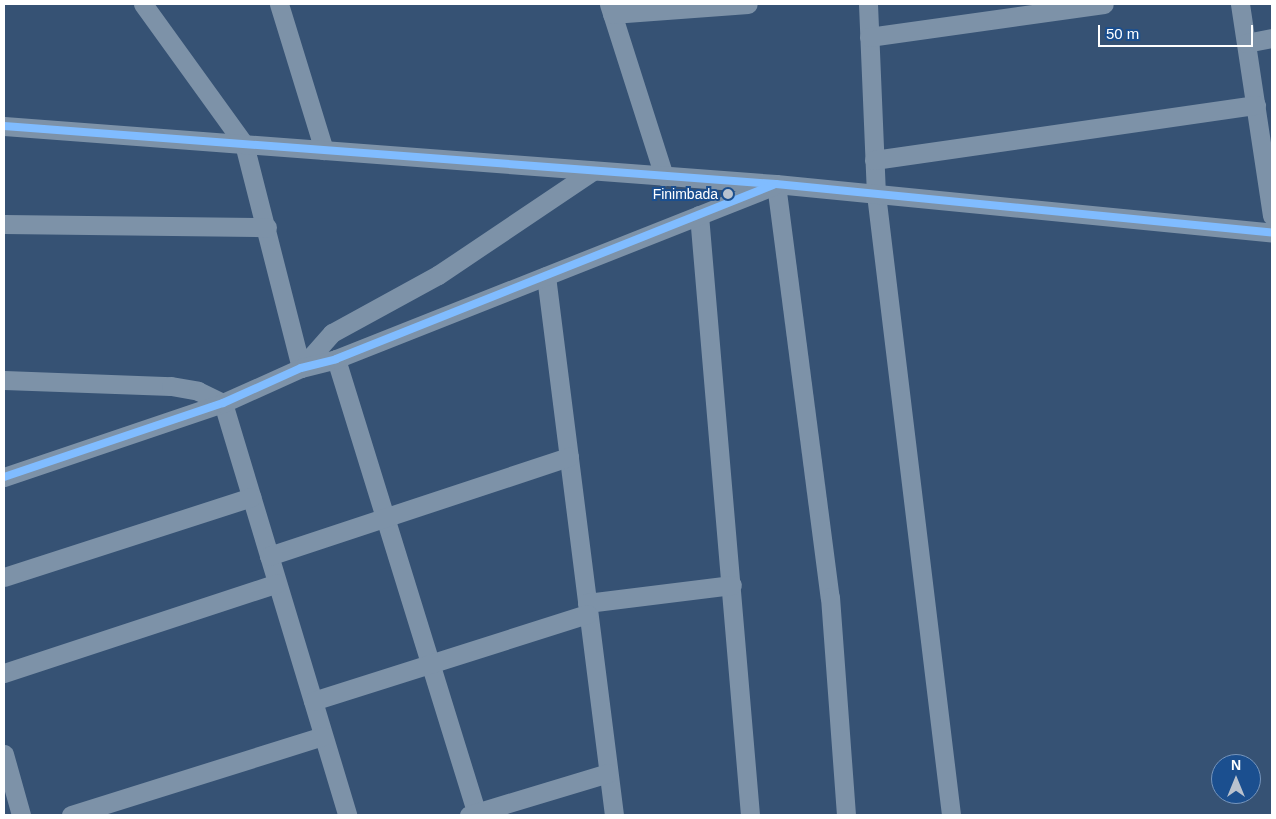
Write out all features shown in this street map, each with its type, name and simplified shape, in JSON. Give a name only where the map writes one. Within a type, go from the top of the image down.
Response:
[{"type":"street","points":[[143,4],[244,144],[267,227],[301,368]]},
{"type":"street","points":[[279,4],[324,150]]},
{"type":"street","points":[[664,176],[611,9],[748,4]]},
{"type":"street","points":[[868,4],[876,194],[951,815]]},
{"type":"street","points":[[869,37],[1104,4]]},
{"type":"street","points":[[1240,4],[1272,216]]},
{"type":"street","points":[[1246,42],[1272,38]]},
{"type":"street","points":[[874,160],[1256,105]]},
{"type":"street","points":[[4,126],[776,184],[1272,233]]},
{"type":"street","points":[[301,368],[332,333],[438,275],[593,171]]},
{"type":"street","points":[[4,477],[223,403],[301,368],[336,359],[776,184]]},
{"type":"street","points":[[776,184],[830,597],[846,815]]},
{"type":"street","points":[[699,215],[732,585],[750,815]]},
{"type":"street","points":[[4,224],[267,227]]},
{"type":"street","points":[[546,276],[614,815]]},
{"type":"street","points":[[336,359],[430,664],[474,815],[608,773]]},
{"type":"street","points":[[4,380],[172,386],[198,391],[223,403],[347,815]]},
{"type":"street","points":[[269,556],[569,457]]},
{"type":"street","points":[[4,577],[252,497]]},
{"type":"street","points":[[4,673],[277,583]]},
{"type":"street","points":[[313,702],[430,664],[587,608],[732,585]]},
{"type":"street","points":[[71,815],[323,736]]},
{"type":"street","points":[[4,754],[21,815]]},
{"type":"cycle path","points":[[4,126],[776,184],[1272,233]]},
{"type":"cycle path","points":[[4,477],[223,403],[301,368],[336,359],[774,185]]},
{"type":"place","name":"Finimbada","points":[[728,194]]}]
